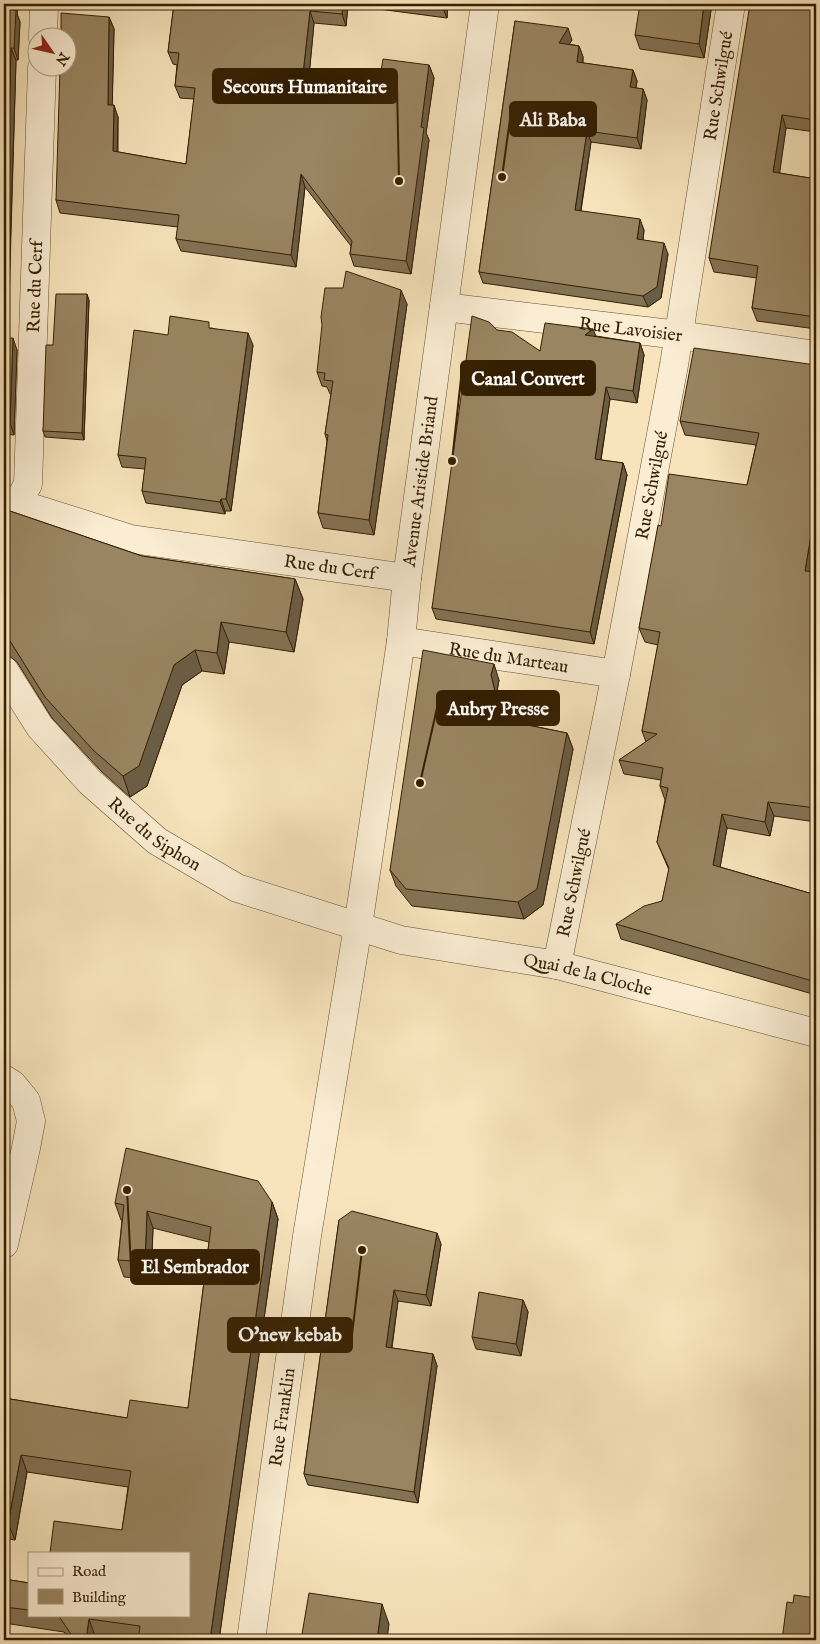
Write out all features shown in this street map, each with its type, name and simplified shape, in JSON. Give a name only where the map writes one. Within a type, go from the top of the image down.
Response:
[{"type":"street","points":[[43,28],[44,4]]},
{"type":"street","name":"Avenue Aristide Briand","points":[[324,1138],[358,926],[400,641],[485,4]]},
{"type":"street","name":"Rue Schwilgué","points":[[558,965],[616,674],[679,335],[730,4]]},
{"type":"street","name":"Rue du Cerf","points":[[42,78],[28,484],[11,501],[131,539],[407,578]]},
{"type":"street","name":"Rue Lavoisier","points":[[444,307],[679,335],[816,356]]},
{"type":"street","name":"Rue du Marteau","points":[[400,641],[616,674]]},
{"type":"street","name":"Rue du Siphon","points":[[4,670],[40,727],[71,762],[90,782],[157,841],[237,888],[358,926]]},
{"type":"street","name":"Quai de la Cloche","points":[[358,926],[401,940],[558,965],[816,1033]]},
{"type":"street","points":[[4,1079],[12,1084],[26,1101],[31,1121],[4,1244]]},
{"type":"street","name":"Rue Franklin","points":[[251,1640],[305,1246],[324,1138]]},
{"type":"building","points":[[4,4],[13,4],[13,10],[16,10],[14,48],[11,48],[4,314]]},
{"type":"building","points":[[174,4],[343,4],[342,14],[310,11],[303,74],[368,80],[369,70],[381,71],[383,59],[429,65],[421,127],[424,128],[406,261],[350,254],[352,241],[301,174],[291,255],[176,239],[179,215],[56,200],[60,78],[78,78],[78,28],[61,28],[61,13],[109,17],[108,105],[114,105],[113,151],[186,164],[195,88],[175,86],[179,53],[168,52]]},
{"type":"building","points":[[640,4],[704,4],[699,44],[635,35]]},
{"type":"building","points":[[750,4],[816,4],[816,120],[782,115],[773,172],[816,179],[816,317],[752,308],[758,266],[709,258]]},
{"type":"building","points":[[515,21],[568,28],[559,43],[579,46],[577,62],[633,70],[630,87],[643,89],[637,138],[587,131],[575,210],[640,219],[637,239],[664,243],[657,287],[643,296],[479,272]]},
{"type":"building","points":[[346,271],[401,290],[369,520],[318,513],[328,435],[325,434],[333,381],[324,380],[325,373],[317,372],[322,325],[321,317],[325,288],[343,288]]},
{"type":"building","points":[[56,294],[87,294],[82,433],[43,431],[46,345],[53,345]]},
{"type":"building","points":[[170,316],[209,322],[209,328],[248,333],[226,499],[221,499],[220,502],[142,491],[146,458],[118,455],[134,330],[168,335]]},
{"type":"building","points":[[472,316],[489,322],[497,330],[512,332],[540,351],[545,323],[593,329],[585,335],[640,343],[633,391],[606,387],[595,459],[623,463],[590,632],[432,608]]},
{"type":"building","points":[[4,338],[13,338],[10,423],[4,423]]},
{"type":"building","points":[[694,348],[816,365],[816,505],[805,571],[816,572],[816,808],[768,802],[765,822],[722,814],[713,865],[816,895],[816,982],[616,924],[644,906],[662,901],[669,868],[657,842],[668,788],[660,786],[663,768],[619,760],[657,734],[642,731],[660,632],[639,628],[658,525],[661,526],[669,474],[747,485],[759,433],[680,421]]},
{"type":"building","points":[[4,509],[142,556],[295,579],[286,632],[221,622],[217,653],[195,650],[174,665],[139,766],[123,776],[93,750],[45,697],[10,641],[4,637]]},
{"type":"building","points":[[423,650],[494,664],[491,675],[502,720],[567,733],[537,889],[518,902],[406,889],[390,870]]},
{"type":"building","points":[[126,1148],[258,1181],[272,1202],[210,1640],[138,1640],[140,1626],[89,1619],[86,1640],[75,1640],[59,1616],[190,1616],[190,1552],[50,1552],[54,1521],[122,1530],[131,1471],[21,1455],[8,1523],[4,1522],[4,1398],[127,1418],[130,1400],[188,1408],[211,1227],[147,1211],[145,1262],[118,1260],[124,1205],[115,1203]]},
{"type":"building","points":[[352,1211],[437,1233],[426,1295],[394,1290],[386,1347],[433,1354],[414,1492],[304,1474],[339,1220]]},
{"type":"building","points":[[479,1292],[523,1300],[516,1344],[472,1337]]},
{"type":"building","points":[[4,1579],[28,1583],[28,1610],[4,1607]]},
{"type":"building","points":[[309,1593],[382,1604],[377,1640],[301,1640]]},
{"type":"building","points":[[794,1595],[816,1598],[816,1640],[782,1640],[787,1602],[793,1603]]},
{"type":"place","name":"Ali Baba","points":[[502,177]]},
{"type":"place","name":"Secours Humanitaire","points":[[399,181]]},
{"type":"place","name":"Canal Couvert","points":[[452,461]]},
{"type":"place","name":"Aubry Presse","points":[[420,783]]},
{"type":"place","name":"El Sembrador","points":[[127,1190]]},
{"type":"place","name":"O'new kebab","points":[[362,1250]]}]
